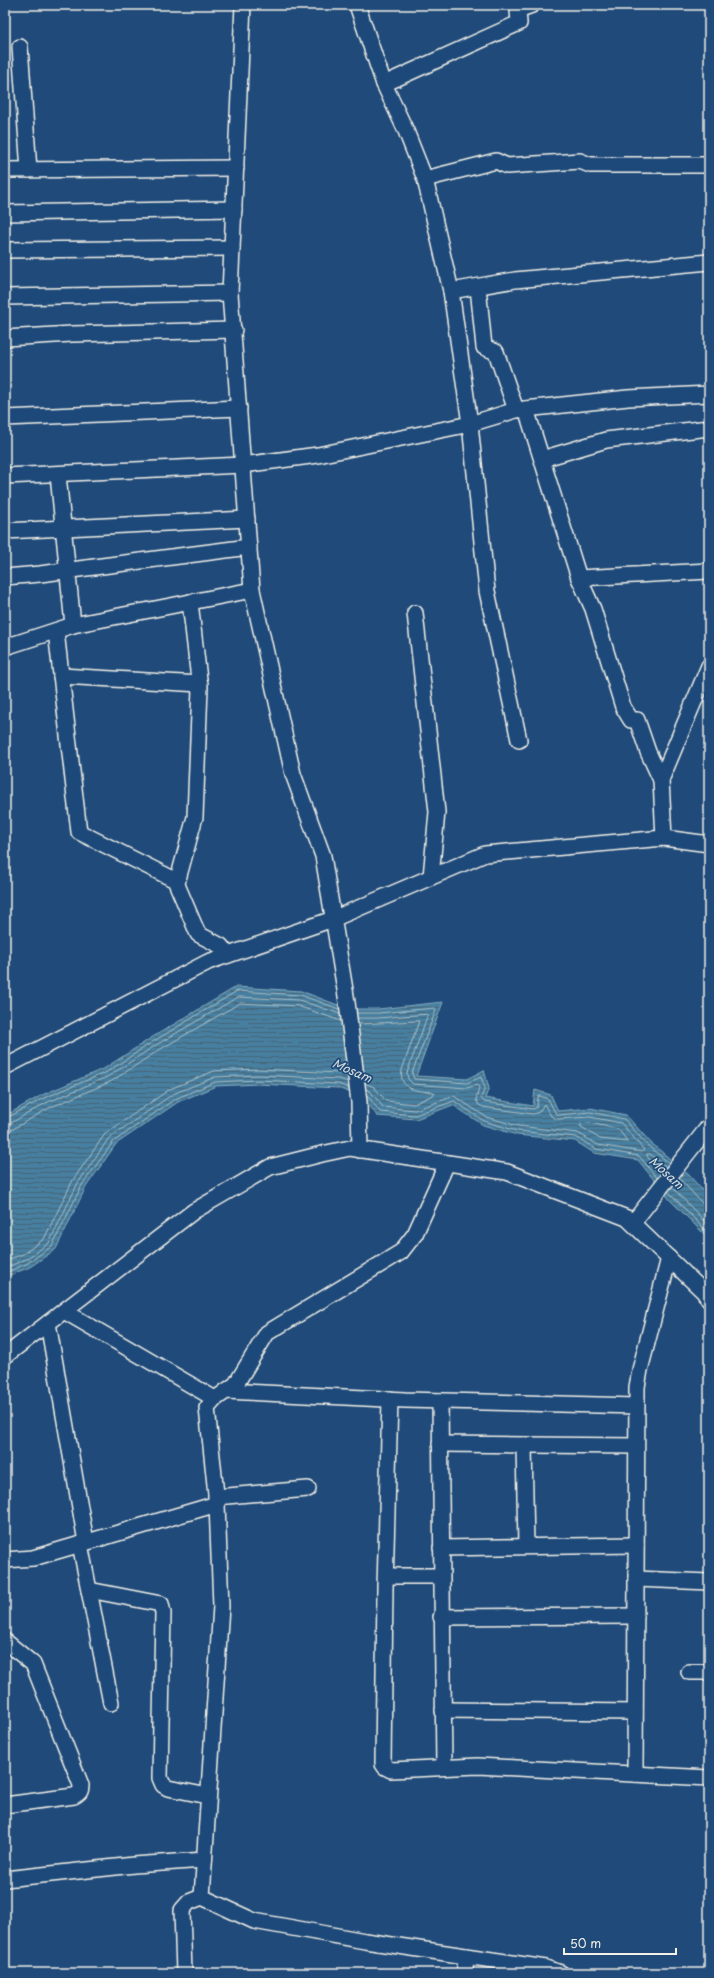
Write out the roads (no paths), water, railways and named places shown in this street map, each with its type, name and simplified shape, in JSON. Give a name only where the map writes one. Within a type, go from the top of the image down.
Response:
[{"type":"street","points":[[243,5],[230,293],[234,330],[252,590],[293,774],[323,856],[347,1002],[360,1102],[360,1150]]},
{"type":"street","points":[[357,5],[384,84],[406,131],[425,179],[451,291],[470,424],[486,591],[519,740]]},
{"type":"street","points":[[384,84],[519,23],[518,10],[532,5]]},
{"type":"street","points":[[20,47],[29,170]]},
{"type":"street","points":[[425,179],[496,161],[507,166],[580,161],[590,165],[709,164]]},
{"type":"street","points":[[5,170],[236,168]]},
{"type":"street","points":[[5,212],[234,209]]},
{"type":"street","points":[[5,250],[232,248]]},
{"type":"street","points":[[451,291],[515,280],[709,262]]},
{"type":"street","points":[[478,286],[484,347],[496,352],[542,459],[579,578],[593,609],[622,707],[631,720],[637,720],[648,752],[661,780],[664,838]]},
{"type":"street","points":[[5,297],[230,293]]},
{"type":"street","points":[[5,338],[72,334],[234,330]]},
{"type":"street","points":[[5,476],[58,475],[243,465],[318,455],[470,424],[521,410],[628,398],[709,394]]},
{"type":"street","points":[[5,418],[239,408]]},
{"type":"street","points":[[542,459],[606,440],[709,428]]},
{"type":"street","points":[[58,475],[66,571],[73,625]]},
{"type":"street","points":[[5,531],[247,520]]},
{"type":"street","points":[[5,577],[66,571],[249,547]]},
{"type":"street","points":[[579,578],[709,571]]},
{"type":"street","points":[[5,647],[73,625],[252,590]]},
{"type":"street","points":[[177,884],[195,817],[200,684],[190,602]]},
{"type":"street","points":[[415,613],[437,812],[431,877]]},
{"type":"street","points":[[56,631],[79,832],[175,880],[198,934],[221,946],[228,954]]},
{"type":"street","points":[[661,780],[709,666]]},
{"type":"street","points":[[61,676],[200,684]]},
{"type":"street","points":[[5,1067],[208,962],[333,919],[485,854],[664,838],[709,844]]},
{"type":"street","points":[[632,1220],[709,1126]]},
{"type":"street","points":[[5,1356],[194,1212],[270,1167],[350,1148],[507,1172],[632,1220],[704,1292],[709,1300]]},
{"type":"street","points":[[202,1897],[221,1606],[216,1500],[207,1408],[220,1395],[236,1384],[267,1333],[401,1252],[415,1234],[447,1163]]},
{"type":"street","points":[[635,1774],[636,1406],[640,1370],[669,1258]]},
{"type":"street","points":[[64,1311],[220,1395],[636,1406]]},
{"type":"street","points":[[48,1322],[89,1590],[111,1703]]},
{"type":"street","points":[[390,1399],[383,1764],[385,1767],[391,1770],[478,1766],[709,1778]]},
{"type":"street","points":[[440,1401],[441,1617],[444,1767]]},
{"type":"street","points":[[440,1444],[636,1446]]},
{"type":"street","points":[[524,1445],[526,1546]]},
{"type":"street","points":[[5,1560],[33,1558],[216,1500],[308,1489]]},
{"type":"street","points":[[441,1548],[636,1545]]},
{"type":"street","points":[[386,1576],[441,1576]]},
{"type":"street","points":[[636,1579],[709,1582]]},
{"type":"street","points":[[89,1590],[161,1604],[163,1613],[160,1778],[163,1785],[168,1788],[208,1796]]},
{"type":"street","points":[[441,1617],[636,1616]]},
{"type":"street","points":[[5,1641],[33,1664],[81,1785],[79,1794],[74,1796],[5,1805]]},
{"type":"street","points":[[689,1672],[709,1672]]},
{"type":"street","points":[[443,1710],[635,1712]]},
{"type":"street","points":[[5,1879],[134,1865],[204,1860]]},
{"type":"street","points":[[184,1973],[182,1910],[188,1902],[202,1897],[254,1921],[365,1941],[546,1968],[561,1973]]},
{"type":"street","points":[[464,1973],[467,1956]]},
{"type":"water","name":"Mosam","points":[[236,987],[301,991],[335,1004],[357,1009],[378,1009],[443,1002],[416,1076],[467,1079],[484,1070],[489,1088],[485,1098],[533,1106],[535,1090],[551,1095],[558,1111],[590,1108],[626,1115],[650,1142],[689,1175],[709,1198],[709,1239],[670,1200],[638,1160],[594,1153],[575,1141],[517,1135],[483,1125],[453,1105],[416,1119],[377,1116],[364,1098],[338,1088],[258,1084],[216,1086],[178,1102],[116,1144],[86,1187],[56,1249],[30,1267],[5,1277],[5,1116],[42,1095],[105,1068],[151,1038]]}]
